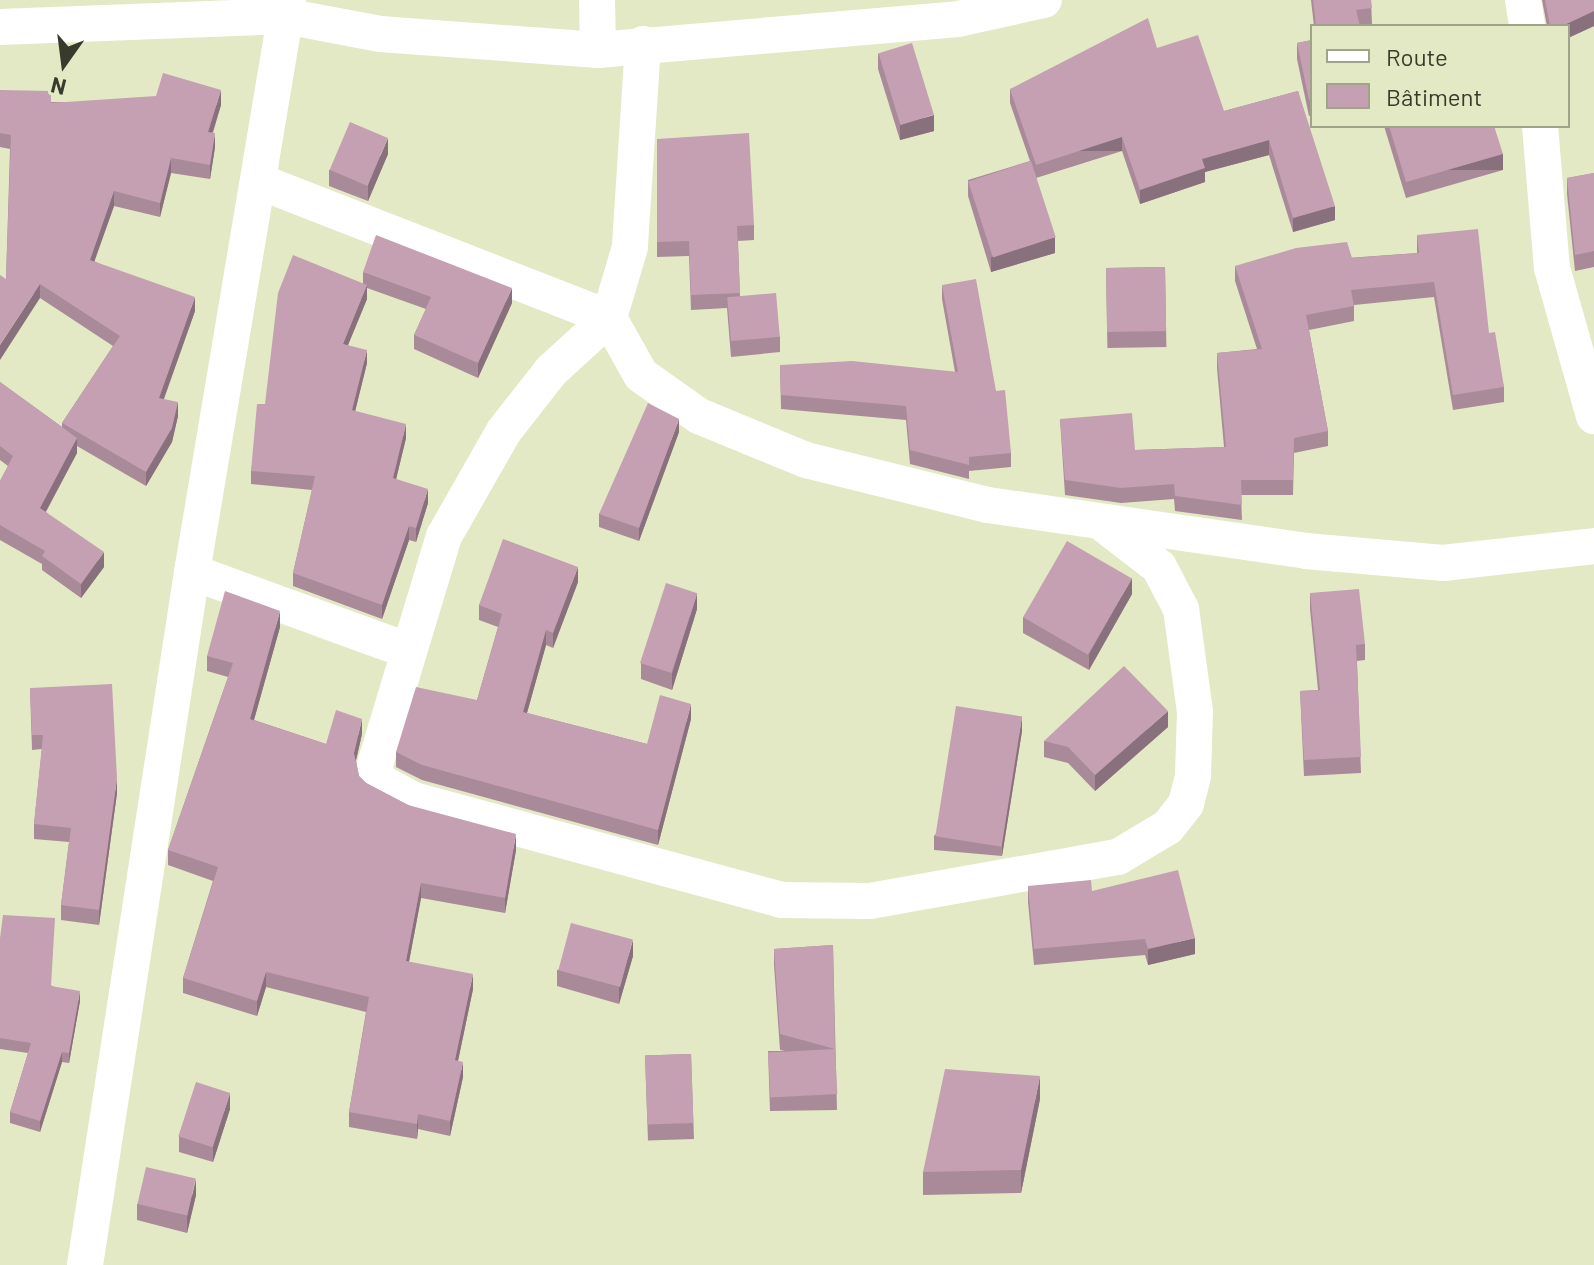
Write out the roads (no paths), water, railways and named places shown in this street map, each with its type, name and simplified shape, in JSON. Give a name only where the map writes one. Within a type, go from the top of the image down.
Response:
[{"type":"street","points":[[597,0],[598,50]]},
{"type":"street","points":[[0,27],[287,8],[380,34],[598,50],[958,19],[1044,0]]},
{"type":"street","points":[[1523,0],[1527,24]]},
{"type":"street","points":[[85,1265],[192,572],[287,8]]},
{"type":"street","points":[[643,44],[630,247],[609,318],[551,371],[504,431],[444,536],[375,765],[377,780],[414,800],[781,900],[870,901],[1053,872],[1118,857],[1168,827],[1186,804],[1193,775],[1195,712],[1181,609],[1159,567],[1102,523]]},
{"type":"street","points":[[1540,128],[1552,268],[1594,416]]},
{"type":"street","points":[[258,181],[609,318],[641,375],[712,422],[806,460],[988,505],[1306,551],[1443,563],[1594,546]]},
{"type":"street","points":[[192,572],[409,651]]}]
